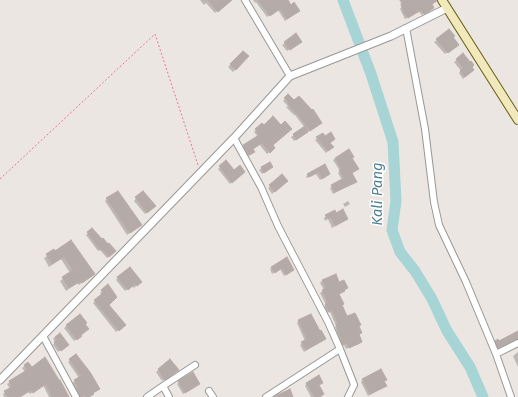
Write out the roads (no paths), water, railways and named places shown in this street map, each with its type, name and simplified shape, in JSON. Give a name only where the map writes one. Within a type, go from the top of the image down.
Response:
[{"type":"main road","points":[[442,0],[518,120]]},
{"type":"street","points":[[245,0],[290,76]]},
{"type":"street","points":[[0,380],[201,174],[290,76],[391,36],[447,8]]},
{"type":"street","points":[[406,28],[425,129],[434,202],[439,225],[466,282],[496,354],[511,397]]},
{"type":"street","points":[[234,138],[261,187],[278,226],[328,322],[340,349],[354,385],[348,397]]},
{"type":"street","points":[[43,336],[76,397]]},
{"type":"street","points":[[496,354],[518,343]]},
{"type":"street","points":[[266,397],[340,349]]},
{"type":"street","points":[[147,397],[195,365]]},
{"type":"street","points":[[163,386],[169,397]]},
{"type":"waterway","name":"Kali Pang","points":[[343,0],[371,74],[393,142],[396,201],[392,230],[400,252],[415,271],[432,299],[447,331],[470,367],[483,397]]}]
